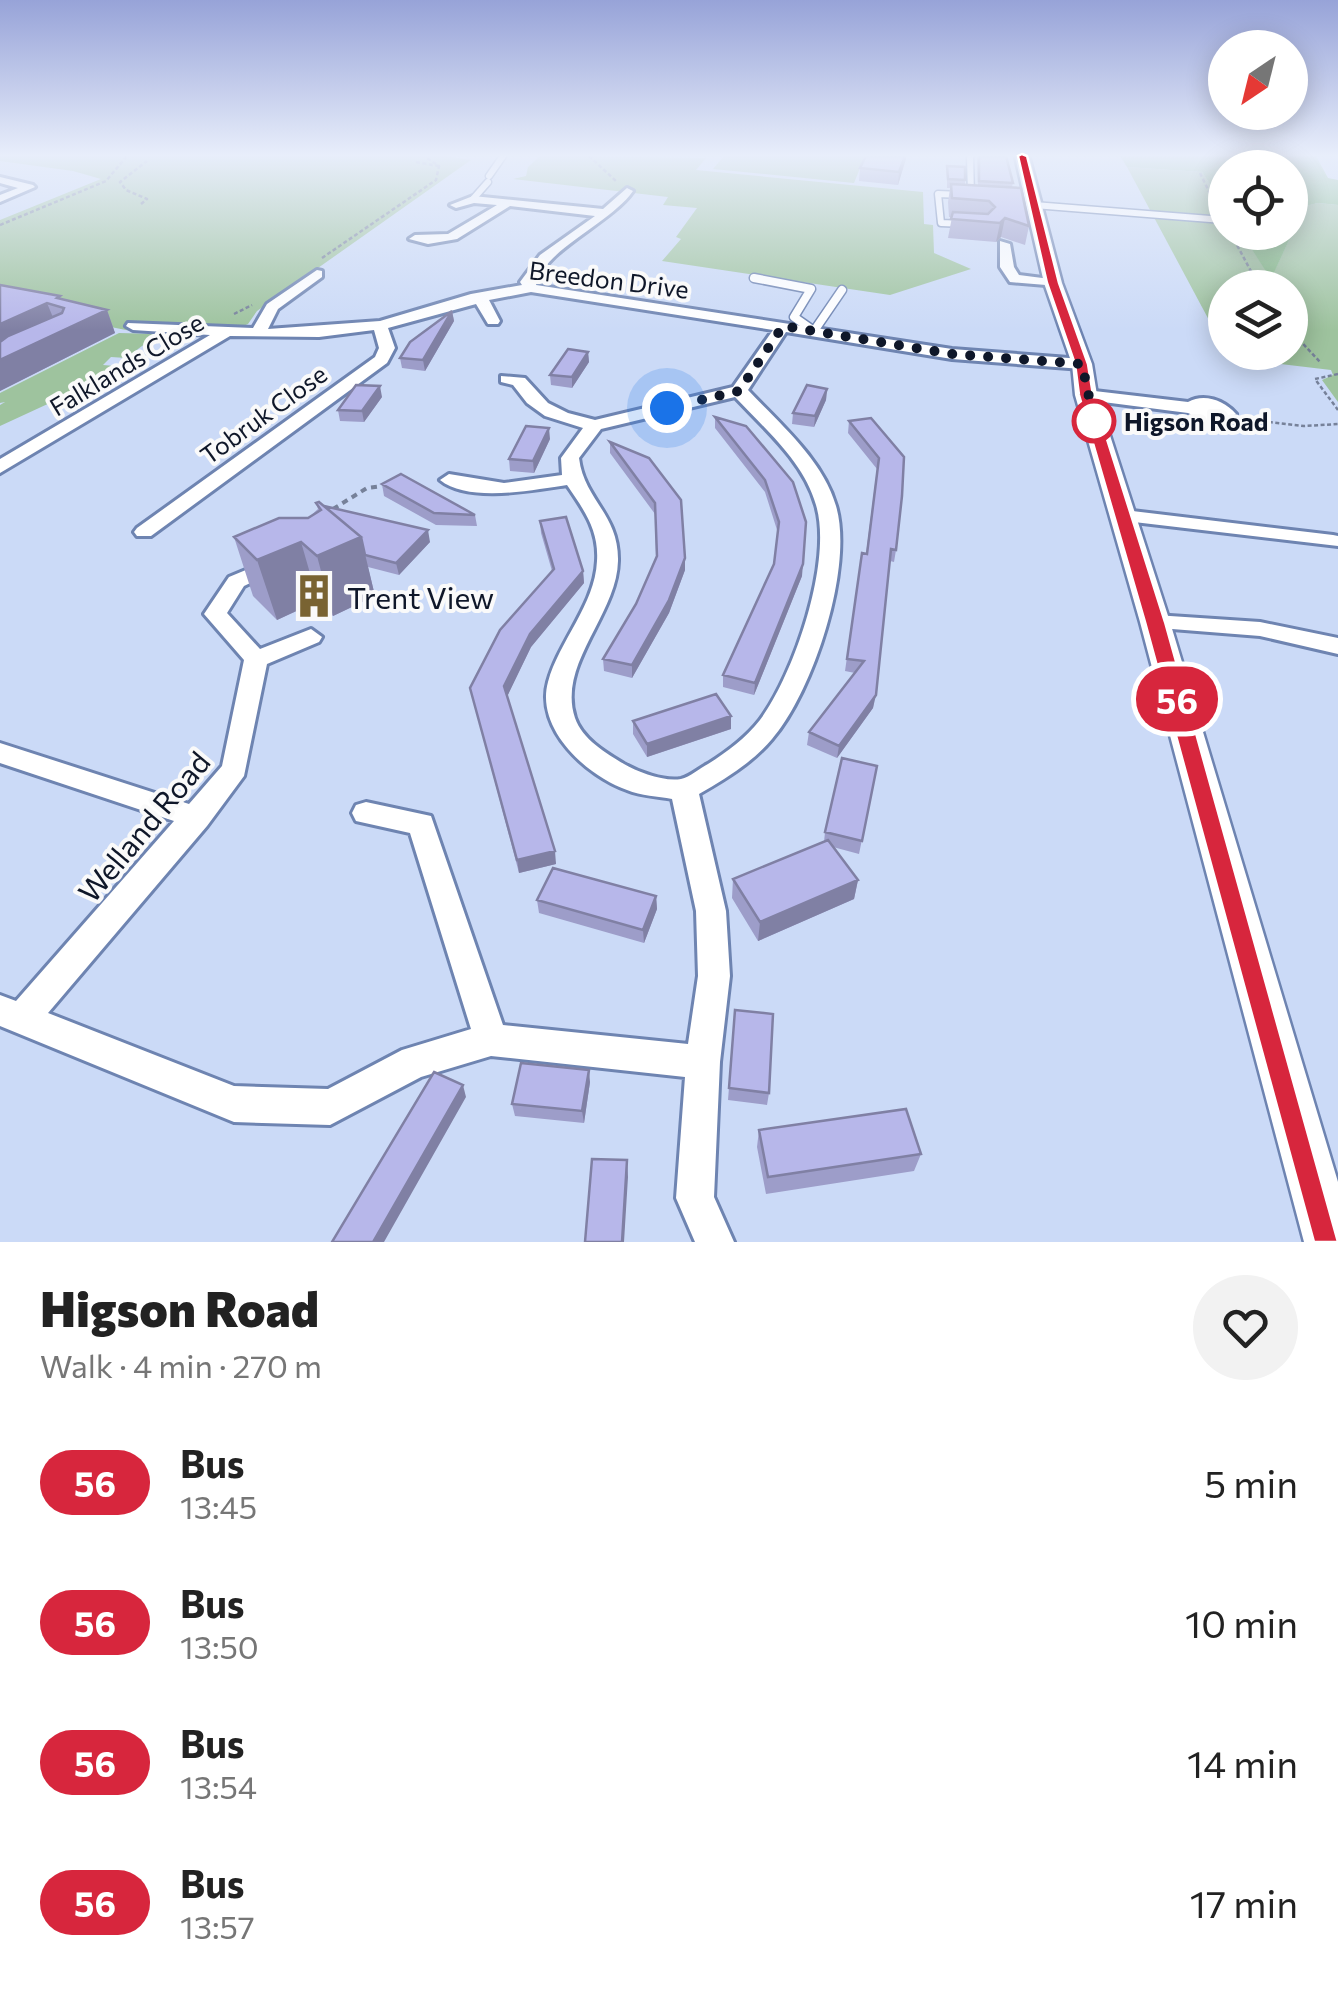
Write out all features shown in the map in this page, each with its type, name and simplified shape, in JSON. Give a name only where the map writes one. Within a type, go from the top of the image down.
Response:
[{"type":"main road","points":[[1034,214],[1155,622],[1330,1242]]},
{"type":"street","points":[[415,239],[429,242],[470,230],[492,214]]},
{"type":"street","points":[[531,288],[528,282],[536,266],[604,214]]},
{"type":"street","points":[[1004,244],[1011,278],[1053,283]]},
{"type":"street","points":[[259,332],[272,308],[313,270]]},
{"type":"street","name":"Breedon Drive","points":[[132,326],[224,324],[259,332],[380,325],[476,297],[531,288],[783,326],[1084,379]]},
{"type":"street","points":[[476,297],[493,321]]},
{"type":"street","name":"Falklands Close","points":[[0,467],[224,324]]},
{"type":"street","name":"Tobruk Close","points":[[144,532],[381,360],[387,348],[380,325]]},
{"type":"street","points":[[507,379],[519,381],[525,393],[556,414],[595,425],[739,391],[783,326]]},
{"type":"street","points":[[1084,379],[1192,408],[1197,403],[1208,403],[1222,408],[1226,414]]},
{"type":"street","points":[[595,425],[576,445],[570,458],[572,479],[604,525],[608,563],[559,684],[563,722],[589,756],[633,782],[684,790],[734,761],[770,724],[806,650],[829,552],[826,506],[803,463],[739,391]]},
{"type":"street","points":[[449,480],[504,489],[572,479]]},
{"type":"street","points":[[1124,516],[1332,540]]},
{"type":"street","points":[[302,564],[288,561],[253,570],[226,590],[215,614],[256,658],[311,637]]},
{"type":"street","points":[[1155,622],[1260,629],[1338,646]]},
{"type":"street","name":"Welland Road","points":[[11,1015],[196,818],[235,769],[256,658]]},
{"type":"street","points":[[0,753],[196,818]]},
{"type":"street","points":[[684,790],[711,912],[714,976],[695,1198],[715,1242]]},
{"type":"street","points":[[366,812],[421,824],[491,1040]]},
{"type":"street","points":[[11,1015],[234,1104],[330,1107],[414,1062],[491,1040],[704,1062]]},
{"type":"lane","points":[[940,214],[941,223],[970,225]]},
{"type":"lane","points":[[1162,214],[1208,219]]},
{"type":"lane","points":[[754,278],[812,289],[794,317],[814,332],[842,290]]},
{"type":"path","points":[[0,224],[24,214]]},
{"type":"path","points":[[313,270],[390,214]]},
{"type":"path","points":[[224,324],[264,297]]},
{"type":"path","points":[[1308,349],[1320,362]]},
{"type":"path","points":[[1338,374],[1315,379],[1338,410]]},
{"type":"path","points":[[1226,414],[1304,426],[1338,424]]},
{"type":"path","points":[[319,517],[367,488],[383,486]]},
{"type":"green space","points":[[15,214],[395,214],[257,311],[248,324],[236,329],[153,326],[136,332],[0,305],[0,220]]},
{"type":"green space","points":[[693,214],[924,214],[924,224],[933,225],[934,253],[971,269],[890,295],[662,261],[681,239],[676,237]]},
{"type":"green space","points":[[1152,214],[1208,214],[1208,250],[1252,250],[1266,270],[1208,270],[1208,318]]},
{"type":"green space","points":[[1308,214],[1338,214],[1338,402],[1322,380],[1333,375],[1331,370],[1308,367],[1308,270],[1275,270],[1284,250],[1308,250]]},
{"type":"green space","points":[[1252,250],[1284,250],[1275,270],[1265,270]]},
{"type":"green space","points":[[119,333],[158,334],[126,358],[111,357],[103,365],[115,366],[94,383],[87,382],[75,397],[65,396],[0,426],[0,405],[5,402],[0,403],[0,393]]},
{"type":"building","points":[[952,214],[1026,214],[1029,226],[1005,218],[1000,223],[951,219]]},
{"type":"building","points":[[0,285],[107,310],[0,360],[0,342],[62,313],[64,308],[47,303],[0,324]]},
{"type":"building","points":[[452,311],[423,360],[400,358],[410,342]]},
{"type":"building","points":[[568,349],[588,352],[572,377],[550,375]]},
{"type":"building","points":[[356,385],[380,386],[362,411],[338,410]]},
{"type":"building","points":[[807,385],[827,389],[815,416],[793,413]]},
{"type":"building","points":[[715,417],[746,426],[793,482],[806,522],[803,564],[755,683],[723,675],[774,564],[779,522],[765,480]]},
{"type":"building","points":[[871,418],[904,457],[902,496],[896,550],[891,549],[876,695],[839,746],[809,732],[864,661],[847,659],[862,553],[867,554],[879,458],[849,421]]},
{"type":"building","points":[[526,426],[549,428],[533,461],[509,459]]},
{"type":"building","points":[[610,442],[649,458],[681,500],[685,558],[669,600],[632,665],[603,659],[636,604],[657,556],[655,503]]},
{"type":"building","points":[[401,474],[475,515],[434,513],[382,484]]},
{"type":"building","points":[[316,503],[361,537],[317,556],[301,542],[257,560],[234,537],[279,518],[308,518],[321,510]]},
{"type":"building","points":[[324,506],[428,530],[396,563],[365,555],[361,537]]},
{"type":"building","points":[[566,517],[583,571],[530,634],[504,686],[555,851],[517,860],[470,688],[500,630],[554,569],[540,521]]},
{"type":"building","points":[[716,694],[731,716],[647,744],[633,721]]},
{"type":"building","points":[[842,758],[877,766],[862,841],[825,832]]},
{"type":"building","points":[[828,840],[858,880],[760,922],[733,879]]},
{"type":"building","points":[[553,868],[656,896],[643,930],[537,900]]},
{"type":"building","points":[[735,1010],[773,1014],[769,1093],[729,1088]]},
{"type":"building","points":[[521,1063],[589,1070],[582,1111],[512,1104]]},
{"type":"building","points":[[434,1072],[463,1085],[373,1242],[332,1242]]},
{"type":"building","points":[[906,1109],[921,1154],[768,1177],[759,1130]]},
{"type":"building","points":[[592,1159],[627,1160],[622,1242],[585,1242]]},
{"type":"bus line","name":"56","points":[[1036,214],[1330,1242]]},
{"type":"place","name":"Higson Road","points":[[1094,421]]},
{"type":"place","name":"Trent View","points":[[314,596]]},
{"type":"route","points":[[667,408],[739,391],[783,326],[952,354],[1082,364],[1095,425],[1094,421]]}]
